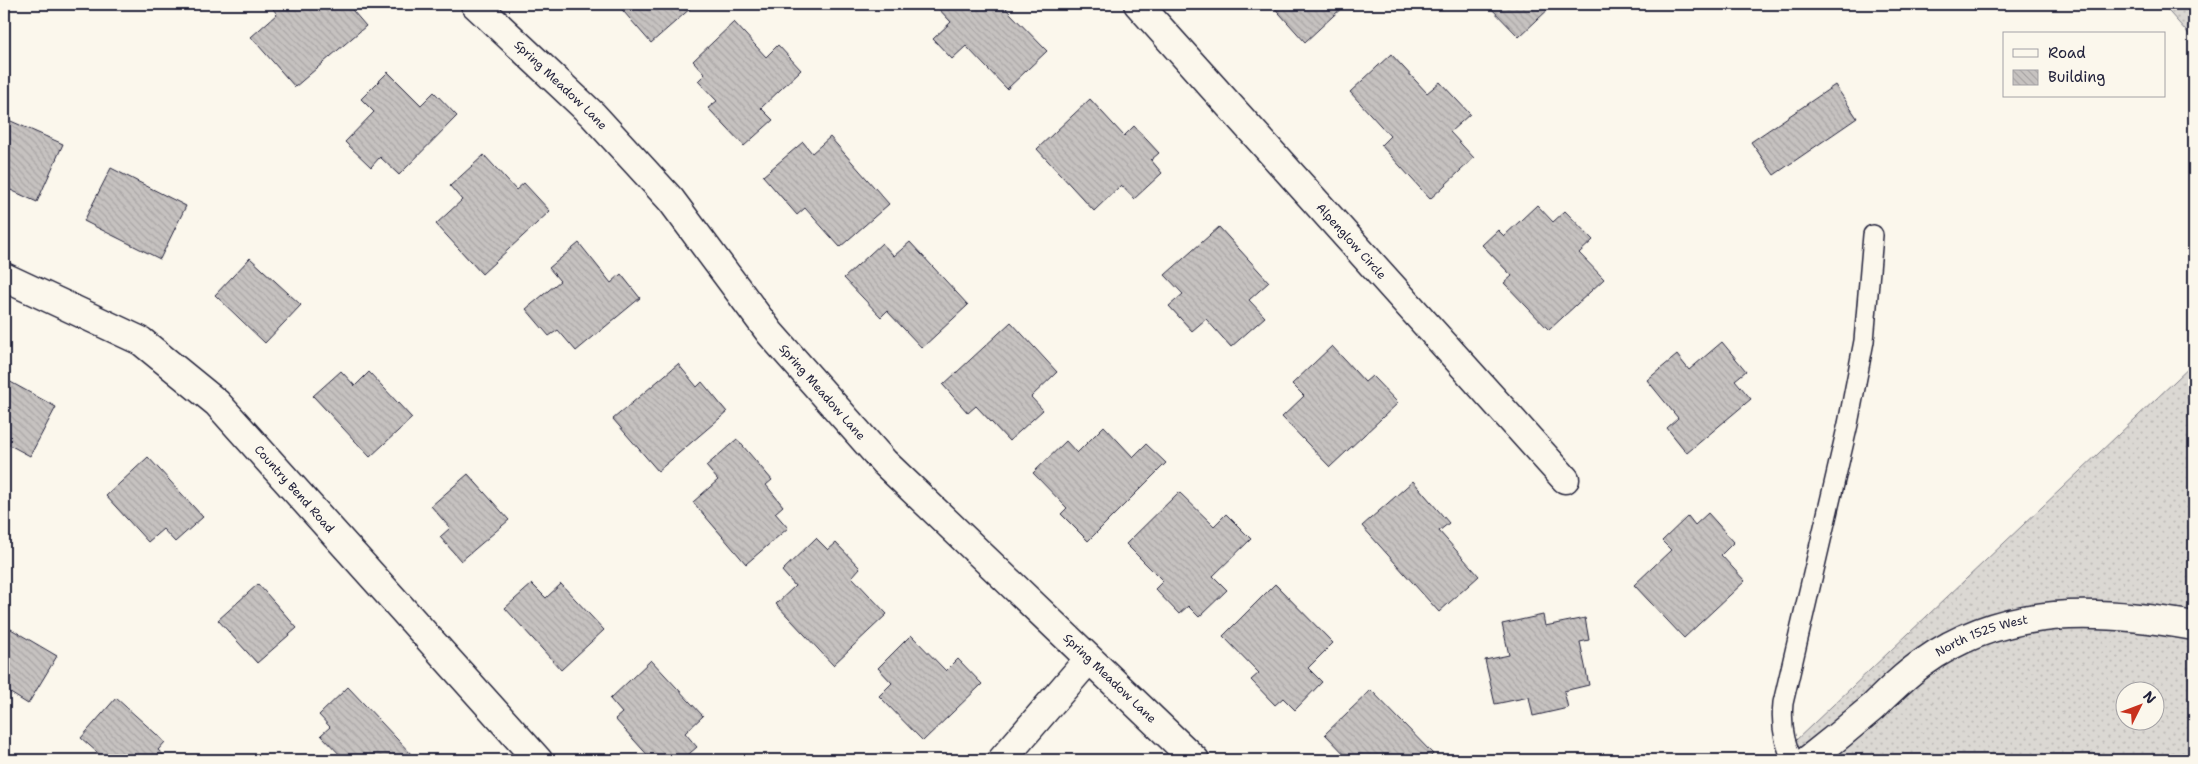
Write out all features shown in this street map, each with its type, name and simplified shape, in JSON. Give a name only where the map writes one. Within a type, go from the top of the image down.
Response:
[{"type":"street","name":"Spring Meadow Lane","points":[[475,4],[593,115],[671,200],[770,333],[884,462],[1088,660],[1195,760]]},
{"type":"street","name":"Alpenglow Circle","points":[[1138,4],[1565,479]]},
{"type":"street","name":"Country Bend Road","points":[[4,277],[141,342],[217,404],[538,760]]},
{"type":"street","name":"North 1525 West","points":[[1808,760],[1924,662],[1950,645],[1978,632],[2011,621],[2046,615],[2081,613],[2118,614],[2194,626]]},
{"type":"street","points":[[1002,760],[1088,660]]},
{"type":"lane","points":[[1793,760],[1788,751],[1783,732],[1784,703],[1848,424],[1864,341],[1873,235]]},
{"type":"shaded area","points":[[2162,4],[2194,4],[2194,40]]},
{"type":"shaded area","points":[[2194,363],[2194,760],[1775,760]]},
{"type":"building","points":[[269,4],[347,4],[366,26],[295,87],[251,37],[277,14]]},
{"type":"building","points":[[617,4],[690,4],[692,7],[651,43]]},
{"type":"building","points":[[934,4],[1012,4],[1006,9],[1047,51],[1007,89],[966,46],[952,59],[933,39],[951,22]]},
{"type":"building","points":[[1271,4],[1346,4],[1305,42]]},
{"type":"building","points":[[1487,4],[1554,4],[1519,37]]},
{"type":"building","points":[[734,22],[766,57],[778,45],[801,70],[761,108],[773,120],[744,146],[708,108],[717,101],[698,81],[705,74],[693,61]]},
{"type":"building","points":[[1391,54],[1427,93],[1440,82],[1470,114],[1450,132],[1474,158],[1430,199],[1381,145],[1390,136],[1350,92]]},
{"type":"building","points":[[388,72],[421,105],[434,92],[457,116],[399,175],[380,157],[371,167],[345,142],[374,112],[361,99]]},
{"type":"building","points":[[1835,85],[1857,118],[1774,175],[1751,142]]},
{"type":"building","points":[[1090,99],[1124,136],[1134,126],[1159,153],[1151,160],[1162,173],[1134,199],[1121,185],[1094,211],[1037,149]]},
{"type":"building","points":[[4,118],[63,144],[37,202],[4,187]]},
{"type":"building","points":[[830,137],[889,204],[840,247],[805,208],[797,215],[763,176],[803,142],[812,153]]},
{"type":"building","points":[[484,155],[516,190],[524,183],[550,211],[482,274],[436,224],[462,200],[450,186]]},
{"type":"building","points":[[111,168],[186,206],[160,259],[84,221]]},
{"type":"building","points":[[1537,205],[1553,222],[1565,211],[1593,240],[1579,253],[1604,279],[1549,330],[1504,283],[1512,276],[1482,245],[1498,230],[1504,236]]},
{"type":"building","points":[[1219,227],[1269,282],[1249,300],[1265,317],[1231,347],[1206,319],[1192,331],[1169,306],[1183,294],[1165,275]]},
{"type":"building","points":[[910,242],[968,305],[922,348],[887,311],[881,317],[844,278],[882,243],[894,256]]},
{"type":"building","points":[[579,243],[611,283],[621,274],[640,298],[576,351],[558,330],[549,336],[526,309],[560,281],[549,268]]},
{"type":"building","points":[[250,258],[301,305],[265,343],[215,295]]},
{"type":"building","points":[[1011,322],[1057,372],[1031,397],[1043,410],[1009,441],[976,406],[968,413],[943,385]]},
{"type":"building","points":[[1722,342],[1746,371],[1735,380],[1751,399],[1687,453],[1667,428],[1678,418],[1647,380],[1677,355],[1689,370]]},
{"type":"building","points":[[1332,346],[1365,382],[1372,376],[1398,403],[1330,467],[1282,417],[1304,396],[1292,384]]},
{"type":"building","points":[[678,364],[697,387],[702,382],[727,412],[658,471],[613,419]]},
{"type":"building","points":[[341,371],[355,386],[369,372],[412,418],[370,457],[313,396]]},
{"type":"building","points":[[5,379],[56,407],[30,456],[4,442]]},
{"type":"building","points":[[1104,426],[1133,457],[1146,444],[1166,463],[1088,541],[1061,514],[1067,508],[1033,473],[1066,441],[1077,453]]},
{"type":"building","points":[[737,439],[772,480],[766,485],[783,506],[775,513],[788,528],[746,564],[693,502],[718,480],[706,466]]},
{"type":"building","points":[[148,457],[203,517],[175,542],[163,529],[148,542],[106,496]]},
{"type":"building","points":[[468,474],[509,520],[461,561],[440,537],[450,528],[431,506]]},
{"type":"building","points":[[1413,481],[1449,523],[1439,531],[1479,576],[1439,612],[1362,526]]},
{"type":"building","points":[[1179,492],[1214,526],[1226,514],[1251,539],[1213,576],[1227,590],[1199,617],[1188,606],[1179,614],[1155,589],[1163,581],[1126,544]]},
{"type":"building","points":[[1708,513],[1734,542],[1721,555],[1745,581],[1684,638],[1634,585],[1671,550],[1662,541],[1688,516],[1695,525]]},
{"type":"building","points":[[816,538],[828,550],[836,543],[860,568],[852,577],[887,614],[833,665],[776,604],[795,586],[782,571]]},
{"type":"building","points":[[258,584],[297,628],[257,663],[218,620]]},
{"type":"building","points":[[532,584],[546,598],[561,584],[604,630],[561,670],[505,608]]},
{"type":"building","points":[[1275,584],[1333,643],[1308,668],[1322,682],[1295,710],[1283,698],[1275,705],[1251,680],[1259,673],[1223,636]]},
{"type":"building","points":[[1543,615],[1545,626],[1585,618],[1589,640],[1580,642],[1589,685],[1564,691],[1568,708],[1533,716],[1529,697],[1495,704],[1485,660],[1509,655],[1502,624]]},
{"type":"building","points":[[4,625],[57,656],[28,704],[4,689]]},
{"type":"building","points":[[911,635],[946,671],[958,659],[982,684],[923,741],[879,696],[892,683],[878,668]]},
{"type":"building","points":[[651,660],[703,716],[685,733],[697,747],[682,760],[652,760],[615,719],[622,713],[610,699]]},
{"type":"building","points":[[348,687],[412,755],[406,760],[345,760],[321,735],[330,727],[319,715]]},
{"type":"building","points":[[1371,690],[1433,754],[1427,760],[1350,760],[1325,734]]},
{"type":"building","points":[[116,698],[165,742],[158,750],[169,760],[106,760],[81,738]]}]
